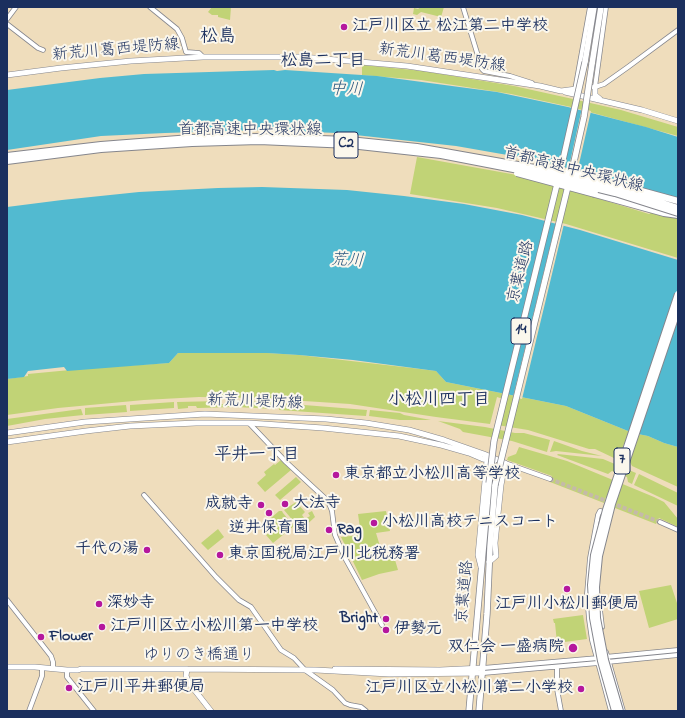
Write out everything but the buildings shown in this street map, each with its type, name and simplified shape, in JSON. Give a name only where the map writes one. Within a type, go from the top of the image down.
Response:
[{"type":"highway","name":"京葉道路","points":[[469,711],[481,568],[494,441],[560,172],[585,62],[594,7]]},
{"type":"highway","name":"京葉道路","points":[[479,711],[495,485],[584,117],[600,7]]},
{"type":"highway","name":"首都高速中央環状線","points":[[7,156],[86,146],[162,140],[230,137],[282,137],[341,140],[417,147],[535,168],[616,188],[678,208]]},
{"type":"highway","name":"首都高速中央環状線","points":[[7,161],[133,147],[192,143],[260,141],[327,143],[418,152],[484,163],[581,183],[678,214]]},
{"type":"highway","points":[[535,168],[547,168],[587,176],[678,201]]},
{"type":"highway","name":"7","points":[[615,711],[601,661],[593,618],[592,585],[594,555],[606,510],[678,294]]},
{"type":"highway","name":"7","points":[[620,711],[605,660],[597,618],[596,587],[599,556],[612,504],[678,309]]},
{"type":"main road","name":"新荒川葛西堤防線","points":[[7,75],[131,61],[203,57],[302,57],[347,60],[407,66],[540,86],[678,121]]},
{"type":"main road","name":"新荒川葛西堤防線","points":[[594,87],[597,98],[614,104]]},
{"type":"main road","name":"新荒川葛西堤防線","points":[[561,91],[576,89]]},
{"type":"main road","name":"新荒川堤防線","points":[[7,433],[85,422],[127,418],[234,414],[326,419],[399,427],[482,453],[489,458]]},
{"type":"main road","name":"新荒川堤防線","points":[[7,442],[130,426],[196,423],[249,424],[322,428],[399,436],[441,445],[505,463]]},
{"type":"main road","points":[[469,453],[482,453]]},
{"type":"main road","points":[[481,568],[478,555],[489,458]]},
{"type":"main road","points":[[489,562],[496,556],[495,543],[501,485],[505,463]]},
{"type":"main road","points":[[54,668],[78,667],[81,669]]},
{"type":"main road","points":[[7,668],[81,669]]},
{"type":"main road","name":"ゆりのき橋通り","points":[[81,669],[316,670],[359,673],[483,671]]},
{"type":"main road","points":[[186,669],[189,683],[211,711]]},
{"type":"street","points":[[7,19],[16,7]]},
{"type":"street","points":[[150,7],[177,29],[182,38],[186,52],[199,53],[203,57]]},
{"type":"street","points":[[463,7],[481,66],[484,71],[524,80],[540,86]]},
{"type":"street","points":[[576,89],[590,7]]},
{"type":"street","points":[[606,7],[594,87],[604,84],[678,30]]},
{"type":"street","points":[[7,24],[38,48],[43,50]]},
{"type":"street","points":[[249,424],[286,462],[328,501],[332,511],[335,535],[382,625]]},
{"type":"street","name":"新荒川堤防線","points":[[505,463],[550,479]]},
{"type":"street","points":[[144,495],[224,586],[239,600],[251,607],[281,650],[294,658],[305,670],[333,690],[347,704],[361,707],[366,711]]},
{"type":"street","points":[[611,711],[596,658],[589,619],[587,582],[598,513],[602,511],[608,513],[610,519],[602,556],[599,583],[600,615],[608,659],[623,711]]},
{"type":"street","points":[[660,522],[678,530]]},
{"type":"street","points":[[7,600],[50,656],[54,668]]},
{"type":"street","points":[[483,671],[597,663],[608,659],[678,650]]},
{"type":"street","points":[[483,671],[596,658],[608,659],[678,655]]},
{"type":"street","points":[[557,667],[557,689],[561,711]]},
{"type":"street","points":[[29,711],[42,676],[42,668]]},
{"type":"street","points":[[67,670],[67,677],[94,711]]},
{"type":"green space","points":[[212,7],[231,7],[230,20],[218,17],[218,15],[212,15],[208,12]]},
{"type":"green space","points":[[421,7],[444,7],[441,17],[421,12],[417,15],[413,14],[414,8],[418,9]]},
{"type":"green space","points":[[362,65],[423,71],[514,86],[573,99],[621,110],[678,127],[678,136],[571,107],[511,94],[421,80],[362,75]]},
{"type":"green space","points":[[417,157],[528,177],[649,214],[657,209],[678,216],[678,258],[566,224],[497,208],[410,194]]},
{"type":"green space","points":[[178,353],[267,353],[299,355],[436,371],[446,382],[566,406],[633,433],[648,436],[678,447],[678,487],[632,466],[630,462],[634,447],[624,444],[619,456],[614,458],[595,449],[589,449],[528,430],[497,425],[503,399],[497,397],[490,424],[350,404],[258,398],[199,397],[144,400],[58,408],[7,415],[7,379],[28,376],[28,374],[169,363]]},
{"type":"green space","points":[[220,401],[220,404],[224,404],[228,401],[233,401],[232,407],[197,408],[196,406],[188,406],[188,408],[178,409],[177,402]]},
{"type":"green space","points":[[236,401],[276,402],[276,409],[236,407]]},
{"type":"green space","points":[[174,402],[174,408],[130,411],[130,405]]},
{"type":"green space","points":[[279,403],[367,410],[366,416],[279,410]]},
{"type":"green space","points":[[126,405],[127,412],[85,415],[85,408]]},
{"type":"green space","points":[[81,409],[83,415],[45,419],[7,426],[7,419]]},
{"type":"green space","points":[[370,410],[400,413],[431,420],[400,420],[369,416]]},
{"type":"green space","points":[[438,421],[485,427],[515,433],[524,433],[550,440],[547,452],[512,441],[463,432],[460,429]]},
{"type":"green space","points":[[554,441],[602,456],[556,451],[550,452]]},
{"type":"green space","points":[[519,447],[567,461],[664,502],[678,519],[678,527],[659,518],[656,524],[615,508],[615,500],[606,497],[604,503],[550,482],[552,476],[507,460],[508,457],[516,454]]},
{"type":"green space","points":[[557,455],[603,459],[636,473],[632,484],[628,482],[627,477],[612,471],[608,474]]},
{"type":"green space","points":[[281,460],[291,470],[265,492],[257,483],[266,475],[264,472]]},
{"type":"green space","points":[[639,474],[678,493],[678,506],[634,485]]},
{"type":"green space","points":[[296,477],[301,482],[280,500],[275,495]]},
{"type":"green space","points":[[296,502],[305,512],[302,515],[305,519],[310,516],[308,513],[312,511],[315,517],[301,530],[284,510]]},
{"type":"green space","points":[[279,511],[282,511],[294,526],[273,543],[266,535],[277,525],[271,518]]},
{"type":"green space","points":[[386,511],[390,531],[376,533],[383,556],[393,553],[398,570],[379,574],[362,580],[341,537],[361,535],[358,514]]},
{"type":"green space","points":[[218,529],[224,537],[208,550],[201,543]]},
{"type":"green space","points":[[671,585],[678,606],[678,619],[649,628],[639,591]]},
{"type":"green space","points":[[583,615],[587,639],[557,643],[555,623],[553,619]]},
{"type":"water","name":"中川","points":[[274,70],[377,76],[497,92],[568,107],[646,127],[678,137],[678,200],[536,160],[456,146],[337,133],[262,130],[101,136],[7,150],[7,90],[144,74]]},
{"type":"water","name":"荒川","points":[[262,187],[347,190],[464,204],[522,215],[580,230],[678,260],[678,447],[648,436],[633,433],[566,406],[446,382],[436,371],[353,360],[267,353],[178,353],[169,363],[67,371],[64,367],[28,371],[24,377],[7,379],[7,207],[139,192]]},
{"type":"pier","points":[[582,108],[591,111],[577,173],[568,171]]},
{"type":"pier","points":[[556,222],[564,224],[522,399],[513,397]]},
{"type":"tunnel","points":[[550,479],[660,522]]},
{"type":"place","name":"江戸川区立 松江第二中学校","points":[[344,27]]},
{"type":"place","name":"東京都立小松川高等学校","points":[[336,475]]},
{"type":"place","name":"大法寺","points":[[285,504]]},
{"type":"place","name":"成就寺","points":[[261,505]]},
{"type":"place","name":"逆井保育園","points":[[269,513]]},
{"type":"place","name":"小松川高校テニスコート","points":[[374,523]]},
{"type":"place","name":"Rag","points":[[329,530]]},
{"type":"place","name":"千代の湯","points":[[147,550]]},
{"type":"place","name":"東京国税局江戸川北税務署","points":[[220,555]]},
{"type":"place","name":"江戸川小松川郵便局","points":[[567,589]]},
{"type":"place","name":"深妙寺","points":[[99,604]]},
{"type":"place","name":"Bright","points":[[386,619]]},
{"type":"place","name":"江戸川区立小松川第一中学校","points":[[102,627]]},
{"type":"place","name":"伊勢元","points":[[386,630]]},
{"type":"place","name":"Flower","points":[[41,637]]},
{"type":"place","name":"双仁会 一盛病院","points":[[573,648]]},
{"type":"place","name":"江戸川平井郵便局","points":[[69,688]]},
{"type":"place","name":"江戸川区立小松川第二小学校","points":[[581,689]]},
{"type":"district","name":"松島","points":[[218,38]]},
{"type":"district","name":"松島二丁目","points":[[323,62]]},
{"type":"district","name":"小松川四丁目","points":[[439,401]]},
{"type":"district","name":"平井一丁目","points":[[257,456]]}]
